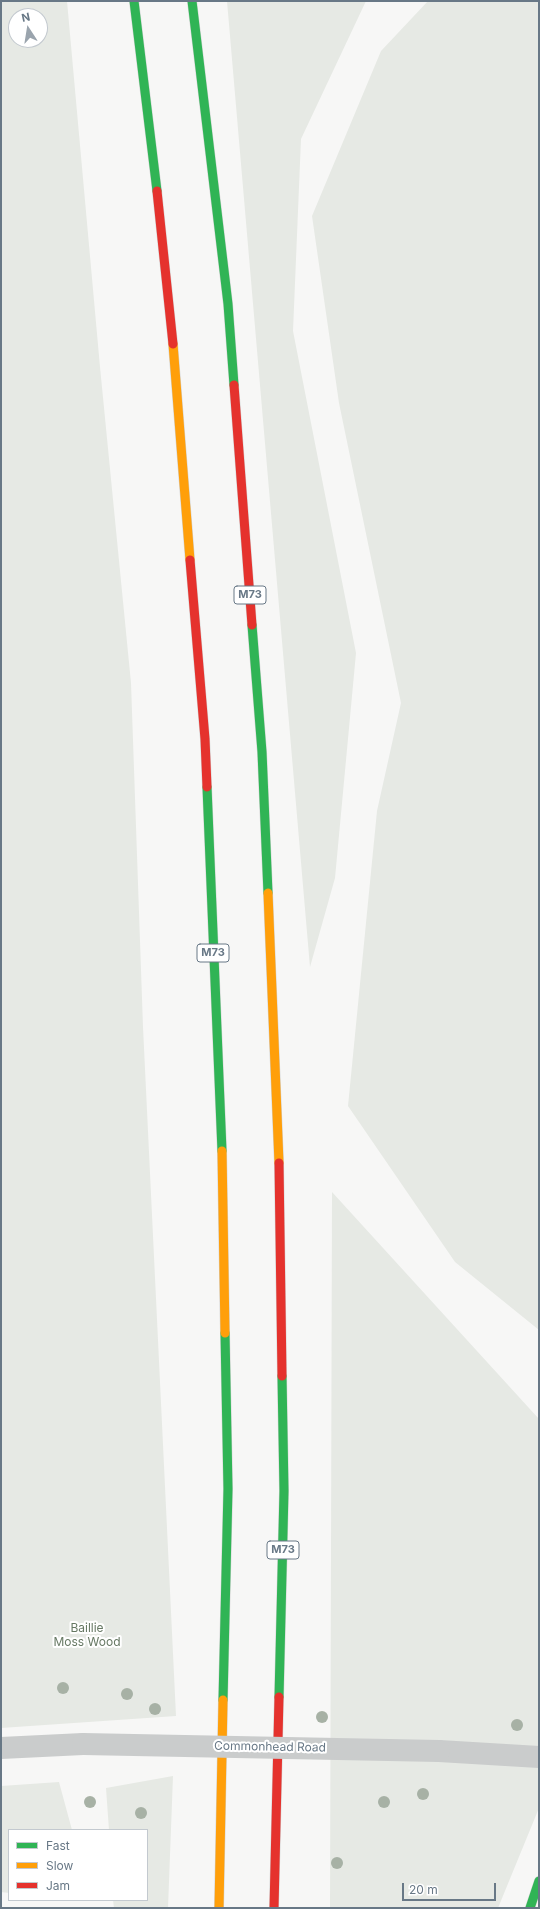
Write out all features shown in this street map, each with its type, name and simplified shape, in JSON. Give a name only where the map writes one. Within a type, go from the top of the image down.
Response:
[{"type":"main road","name":"M73","points":[[134,1],[168,288],[205,738],[223,1181],[228,1489],[219,1908]]},
{"type":"main road","name":"M73","points":[[192,1],[228,304],[263,768],[280,1192],[284,1491],[274,1908]]},
{"type":"main road","points":[[530,1908],[539,1881]]},
{"type":"street","name":"Commonhead Road","points":[[1,1748],[83,1744],[439,1750],[539,1757]]},
{"type":"green space","name":"Baillie Moss Wood","points":[[1,1],[67,1],[100,367],[131,683],[143,1027],[176,1716],[1,1728]]},
{"type":"green space","points":[[227,1],[366,1],[301,139],[293,331],[356,653],[335,878],[310,967]]},
{"type":"green space","points":[[428,1],[539,1],[539,1330],[455,1262],[348,1106],[377,811],[401,703],[339,403],[312,216],[381,51]]},
{"type":"green space","points":[[332,1192],[539,1419],[539,1808],[498,1908],[330,1908]]},
{"type":"green space","points":[[173,1776],[168,1908],[114,1908],[113,1901],[148,1901],[148,1829],[109,1829],[106,1788]]},
{"type":"green space","points":[[59,1782],[72,1829],[8,1829],[8,1893],[1,1892],[1,1786]]},
{"type":"traffic: fast","points":[[134,1],[157,191]]},
{"type":"traffic: fast","points":[[192,1],[228,304],[234,385]]},
{"type":"traffic: fast","points":[[252,625],[262,752],[268,893]]},
{"type":"traffic: fast","points":[[207,787],[222,1151]]},
{"type":"traffic: fast","points":[[223,1700],[228,1489],[225,1333]]},
{"type":"traffic: fast","points":[[279,1697],[284,1491],[282,1376]]},
{"type":"traffic: fast","points":[[530,1908],[539,1881]]},
{"type":"traffic: slow","points":[[173,344],[190,560]]},
{"type":"traffic: slow","points":[[268,893],[279,1163]]},
{"type":"traffic: slow","points":[[222,1151],[225,1333]]},
{"type":"traffic: slow","points":[[219,1908],[223,1700]]},
{"type":"traffic: jam","points":[[157,191],[173,344]]},
{"type":"traffic: jam","points":[[234,385],[252,625]]},
{"type":"traffic: jam","points":[[190,560],[205,739],[207,787]]},
{"type":"traffic: jam","points":[[279,1163],[282,1376]]},
{"type":"traffic: jam","points":[[274,1908],[279,1697]]}]
